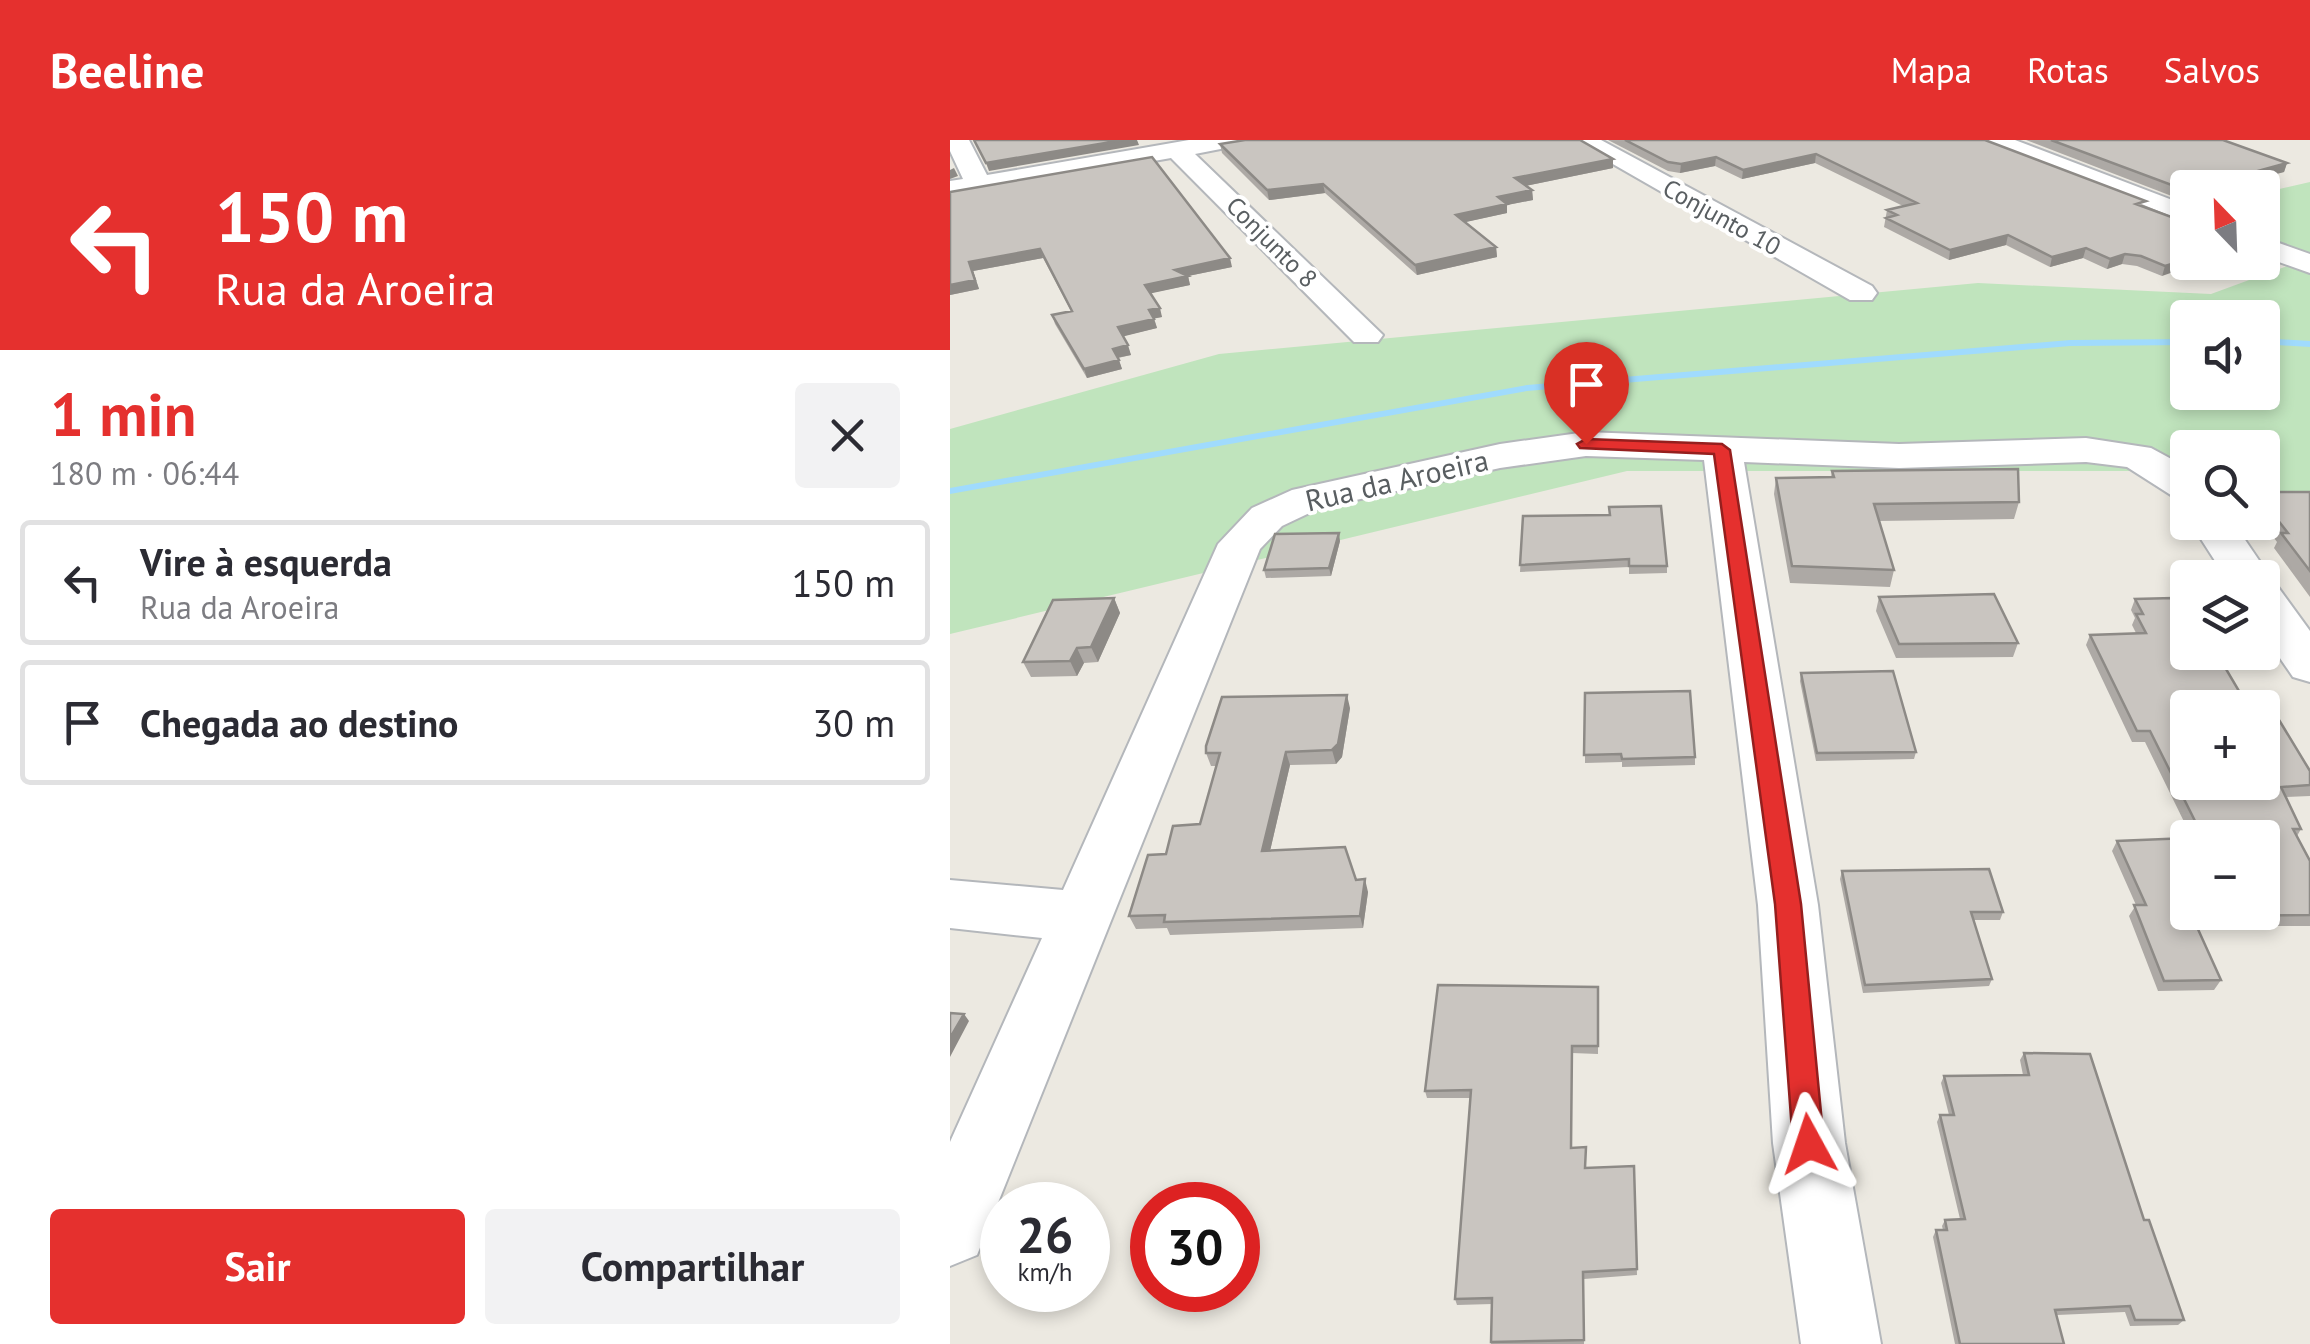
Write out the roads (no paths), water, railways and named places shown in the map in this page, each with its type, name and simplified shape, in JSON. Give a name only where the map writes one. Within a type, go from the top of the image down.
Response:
[{"type":"street","points":[[957,140],[979,184]]},
{"type":"street","points":[[950,189],[1232,140]]},
{"type":"street","name":"Conjunto 10","points":[[1583,140],[1861,293]]},
{"type":"street","points":[[1993,140],[2170,209]]},
{"type":"street","name":"Conjunto 8","points":[[1177,150],[1366,335]]},
{"type":"street","points":[[2280,253],[2310,264]]},
{"type":"street","name":"Rua da Aroeira","points":[[950,1228],[1240,544],[1267,517],[1307,500],[1500,456],[1586,444],[1899,456],[2086,450],[2137,456],[2170,475]]},
{"type":"street","points":[[1722,450],[1788,904],[1809,1144],[1841,1344]]},
{"type":"street","points":[[2280,623],[2310,666]]},
{"type":"street","points":[[950,904],[1082,917]]},
{"type":"waterway","points":[[950,491],[1527,388],[2070,343],[2170,342]]},
{"type":"waterway","points":[[2280,342],[2310,344]]}]
